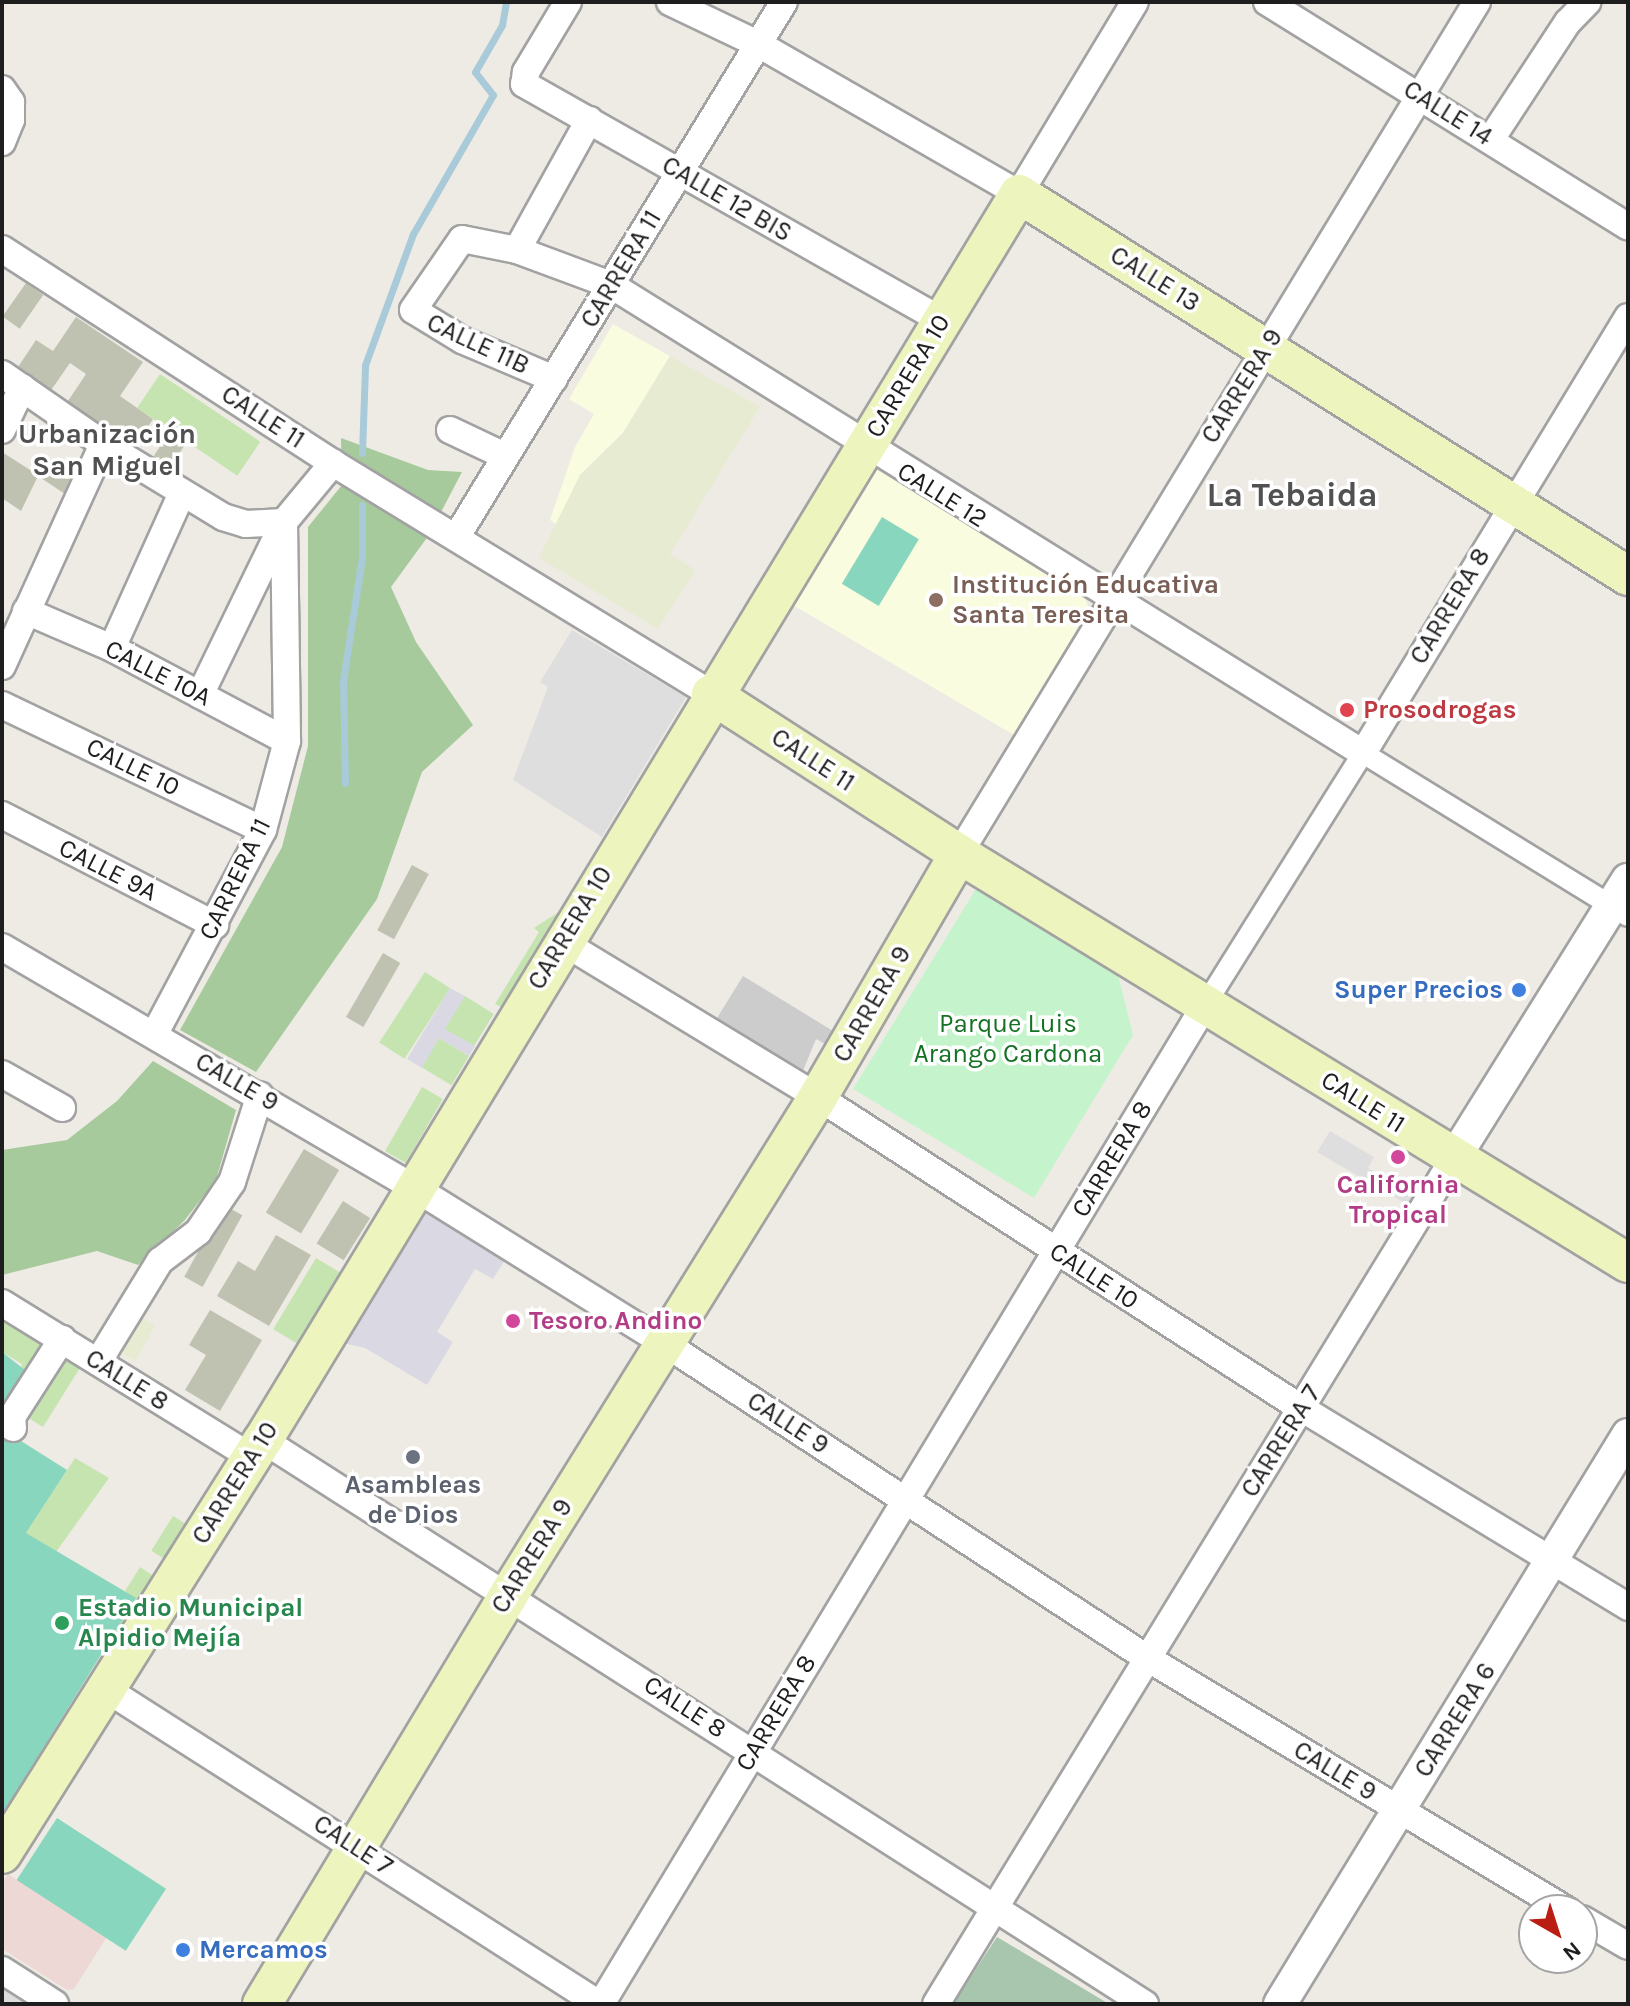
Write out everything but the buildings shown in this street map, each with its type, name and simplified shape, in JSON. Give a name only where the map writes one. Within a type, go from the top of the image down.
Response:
[{"type":"main road","name":"CARRERA 10","points":[[2,1854],[257,1448],[711,694],[1019,194]]},
{"type":"main road","name":"CALLE 13","points":[[1019,194],[1513,501],[1628,576]]},
{"type":"main road","name":"CALLE 11","points":[[711,694],[959,854],[1628,1263]]},
{"type":"main road","name":"CARRERA 9","points":[[262,2004],[509,1594],[818,1097],[959,854]]},
{"type":"street","name":"CALLE 12 BIS","points":[[568,2],[526,72],[524,84],[941,320]]},
{"type":"street","name":"CALLE 13","points":[[670,2],[760,45],[1019,194]]},
{"type":"street","name":"CARRERA 11","points":[[457,536],[503,455],[554,379],[784,2]]},
{"type":"street","name":"CARRERA 10","points":[[1019,194],[1135,2]]},
{"type":"street","name":"CALLE 14","points":[[1267,2],[1421,95],[1628,227]]},
{"type":"street","name":"CARRERA 9","points":[[959,854],[1477,2]]},
{"type":"street","points":[[1491,139],[1568,22],[1587,2]]},
{"type":"street","points":[[2,89],[11,102],[11,120],[2,142]]},
{"type":"street","points":[[517,250],[589,120]]},
{"type":"street","name":"CALLE 12","points":[[417,302],[454,247],[469,238],[517,250],[611,285],[864,448],[1363,753]]},
{"type":"street","name":"CALLE 11","points":[[2,249],[333,463],[711,694]]},
{"type":"street","name":"CALLE 11B","points":[[417,302],[413,310],[418,317],[554,379]]},
{"type":"street","name":"CARRERA 8","points":[[600,2004],[904,1498],[1628,317]]},
{"type":"street","points":[[2,430],[12,381],[103,444],[182,493],[246,524],[284,522]]},
{"type":"street","points":[[450,430],[503,455]]},
{"type":"street","points":[[2,666],[103,444]]},
{"type":"street","points":[[200,695],[284,522],[333,463]]},
{"type":"street","points":[[112,648],[182,493]]},
{"type":"street","name":"CARRERA 11","points":[[154,1035],[263,830],[287,741],[284,522]]},
{"type":"street","name":"CALLE 10A","points":[[26,611],[112,648],[287,741]]},
{"type":"street","name":"CALLE 10","points":[[2,705],[263,830]]},
{"type":"street","points":[[1363,753],[1623,900]]},
{"type":"street","name":"CALLE 9A","points":[[2,815],[215,925]]},
{"type":"street","name":"CARRERA 7","points":[[936,2004],[1454,1158],[1623,900]]},
{"type":"street","name":"CALLE 10","points":[[561,941],[818,1097],[1301,1408],[1628,1607]]},
{"type":"street","name":"CALLE 9","points":[[2,947],[415,1188],[664,1343],[1147,1658],[1540,1894]]},
{"type":"street","points":[[2,1074],[62,1108]]},
{"type":"street","points":[[98,1362],[160,1261],[198,1232],[232,1182],[260,1095]]},
{"type":"street","name":"CALLE 8","points":[[2,1303],[98,1362],[257,1448],[509,1594],[753,1750],[992,1909],[1145,2004]]},
{"type":"street","points":[[13,1428],[12,1417],[62,1339]]},
{"type":"street","name":"CARRERA 6","points":[[1280,2004],[1628,1435]]},
{"type":"street","name":"CALLE 7","points":[[106,1689],[600,2004]]},
{"type":"street","points":[[1598,1928],[1628,1946]]},
{"type":"street","points":[[2,1970],[55,2004]]},
{"type":"shaded area","points":[[26,283],[43,295],[20,329],[2,317]]},
{"type":"shaded area","points":[[76,317],[143,362],[120,396],[153,419],[131,452],[64,407],[86,374],[70,363],[47,396],[14,373],[36,340],[53,351]]},
{"type":"shaded area","points":[[613,324],[670,356],[623,433],[580,475],[559,526],[550,520],[575,447],[594,414],[569,399]]},
{"type":"shaded area","points":[[670,356],[760,407],[670,554],[695,570],[658,629],[539,558],[580,475],[623,433]]},
{"type":"shaded area","points":[[170,431],[187,442],[165,475],[148,465]]},
{"type":"shaded area","points":[[2,452],[38,475],[47,457],[83,482],[74,500],[38,476],[21,511],[2,498]]},
{"type":"shaded area","name":"Institución Educativa Santa Teresita","points":[[869,465],[1085,598],[1089,609],[1014,735],[786,601]]},
{"type":"shaded area","points":[[572,630],[686,697],[602,837],[513,780],[548,687],[540,682]]},
{"type":"shaded area","points":[[412,865],[429,874],[394,939],[377,930]]},
{"type":"shaded area","points":[[383,953],[400,963],[363,1027],[346,1017]]},
{"type":"shaded area","points":[[743,976],[833,1031],[825,1044],[816,1039],[802,1073],[717,1018]]},
{"type":"shaded area","points":[[450,988],[465,996],[445,1029],[475,1046],[469,1056],[439,1038],[422,1068],[407,1059]]},
{"type":"shaded area","points":[[1330,1131],[1374,1157],[1368,1168],[1416,1196],[1410,1206],[1317,1152]]},
{"type":"shaded area","points":[[304,1149],[339,1170],[301,1234],[266,1212]]},
{"type":"shaded area","points":[[343,1201],[370,1218],[344,1260],[317,1243]]},
{"type":"shaded area","points":[[224,1205],[242,1215],[203,1287],[184,1277]]},
{"type":"shaded area","points":[[421,1207],[506,1258],[493,1279],[475,1269],[437,1332],[453,1342],[427,1385],[365,1348],[343,1343]]},
{"type":"shaded area","points":[[276,1235],[311,1255],[269,1326],[217,1296],[238,1261],[255,1271]]},
{"type":"shaded area","points":[[210,1310],[262,1340],[220,1411],[185,1390],[206,1355],[189,1345]]},
{"type":"shaded area","points":[[137,1315],[155,1325],[135,1361],[117,1351]]},
{"type":"shaded area","points":[[8,1874],[106,1938],[74,1989],[67,1990],[2,1949],[2,1883]]},
{"type":"shaded area","points":[[997,1937],[1109,2004],[953,2004]]},
{"type":"shaded area","points":[[2,1986],[29,2003],[30,2004],[2,2004]]},
{"type":"green space","points":[[160,374],[260,442],[237,476],[137,408]]},
{"type":"green space","points":[[341,438],[428,470],[462,472],[429,535],[391,587],[416,642],[473,725],[422,772],[377,899],[256,1072],[180,1030],[282,847],[308,746],[308,527],[342,485]]},
{"type":"green space","points":[[882,517],[919,539],[879,606],[842,584]]},
{"type":"green space","name":"Parque Luis Arango Cardona","points":[[976,889],[1118,975],[1133,1035],[1034,1198],[853,1089]]},
{"type":"green space","points":[[568,906],[507,1010],[495,1004],[539,932],[534,928]]},
{"type":"green space","points":[[425,972],[450,988],[404,1059],[379,1042]]},
{"type":"green space","points":[[465,996],[494,1014],[473,1047],[444,1029]]},
{"type":"green space","points":[[439,1038],[469,1056],[451,1085],[421,1067]]},
{"type":"green space","points":[[153,1061],[236,1110],[216,1180],[184,1221],[138,1265],[97,1251],[2,1275],[2,1150],[67,1140],[117,1101]]},
{"type":"green space","points":[[422,1087],[443,1099],[406,1163],[385,1151]]},
{"type":"green space","points":[[316,1258],[346,1276],[303,1347],[273,1329]]},
{"type":"green space","points":[[2,1319],[50,1346],[2,1418],[22,1364],[2,1352]]},
{"type":"green space","points":[[2,1352],[30,1374],[2,1418]]},
{"type":"green space","points":[[71,1356],[83,1363],[43,1427],[22,1414],[59,1360]]},
{"type":"green space","name":"Estadio Municipal Alpidio Mejía","points":[[2,1429],[67,1470],[26,1533],[136,1598],[2,1815]]},
{"type":"green space","points":[[75,1458],[109,1478],[56,1552],[130,1595],[125,1591],[140,1567],[155,1577],[106,1647],[2,1550],[26,1533]]},
{"type":"green space","points":[[173,1516],[189,1526],[167,1561],[151,1551]]},
{"type":"green space","points":[[57,1818],[166,1889],[126,1951],[17,1880]]},
{"type":"waterway","points":[[362,453],[365,365],[413,234],[493,95],[475,72],[502,25],[506,2]]},
{"type":"waterway","points":[[345,783],[343,681],[362,557],[362,505]]},
{"type":"place","name":"Institución Educativa Santa Teresita","points":[[936,600]]},
{"type":"place","name":"Prosodrogas","points":[[1347,710]]},
{"type":"place","name":"Super Precios","points":[[1519,990]]},
{"type":"place","name":"California Tropical","points":[[1398,1157]]},
{"type":"place","name":"Tesoro Andino","points":[[513,1321]]},
{"type":"place","name":"Asambleas de Dios","points":[[413,1457]]},
{"type":"place","name":"Estadio Municipal Alpidio Mejía","points":[[62,1623]]},
{"type":"place","name":"Mercamos","points":[[183,1950]]},
{"type":"district","name":"Urbanización San Miguel","points":[[107,450]]},
{"type":"district","name":"La Tebaida","points":[[1292,496]]}]
